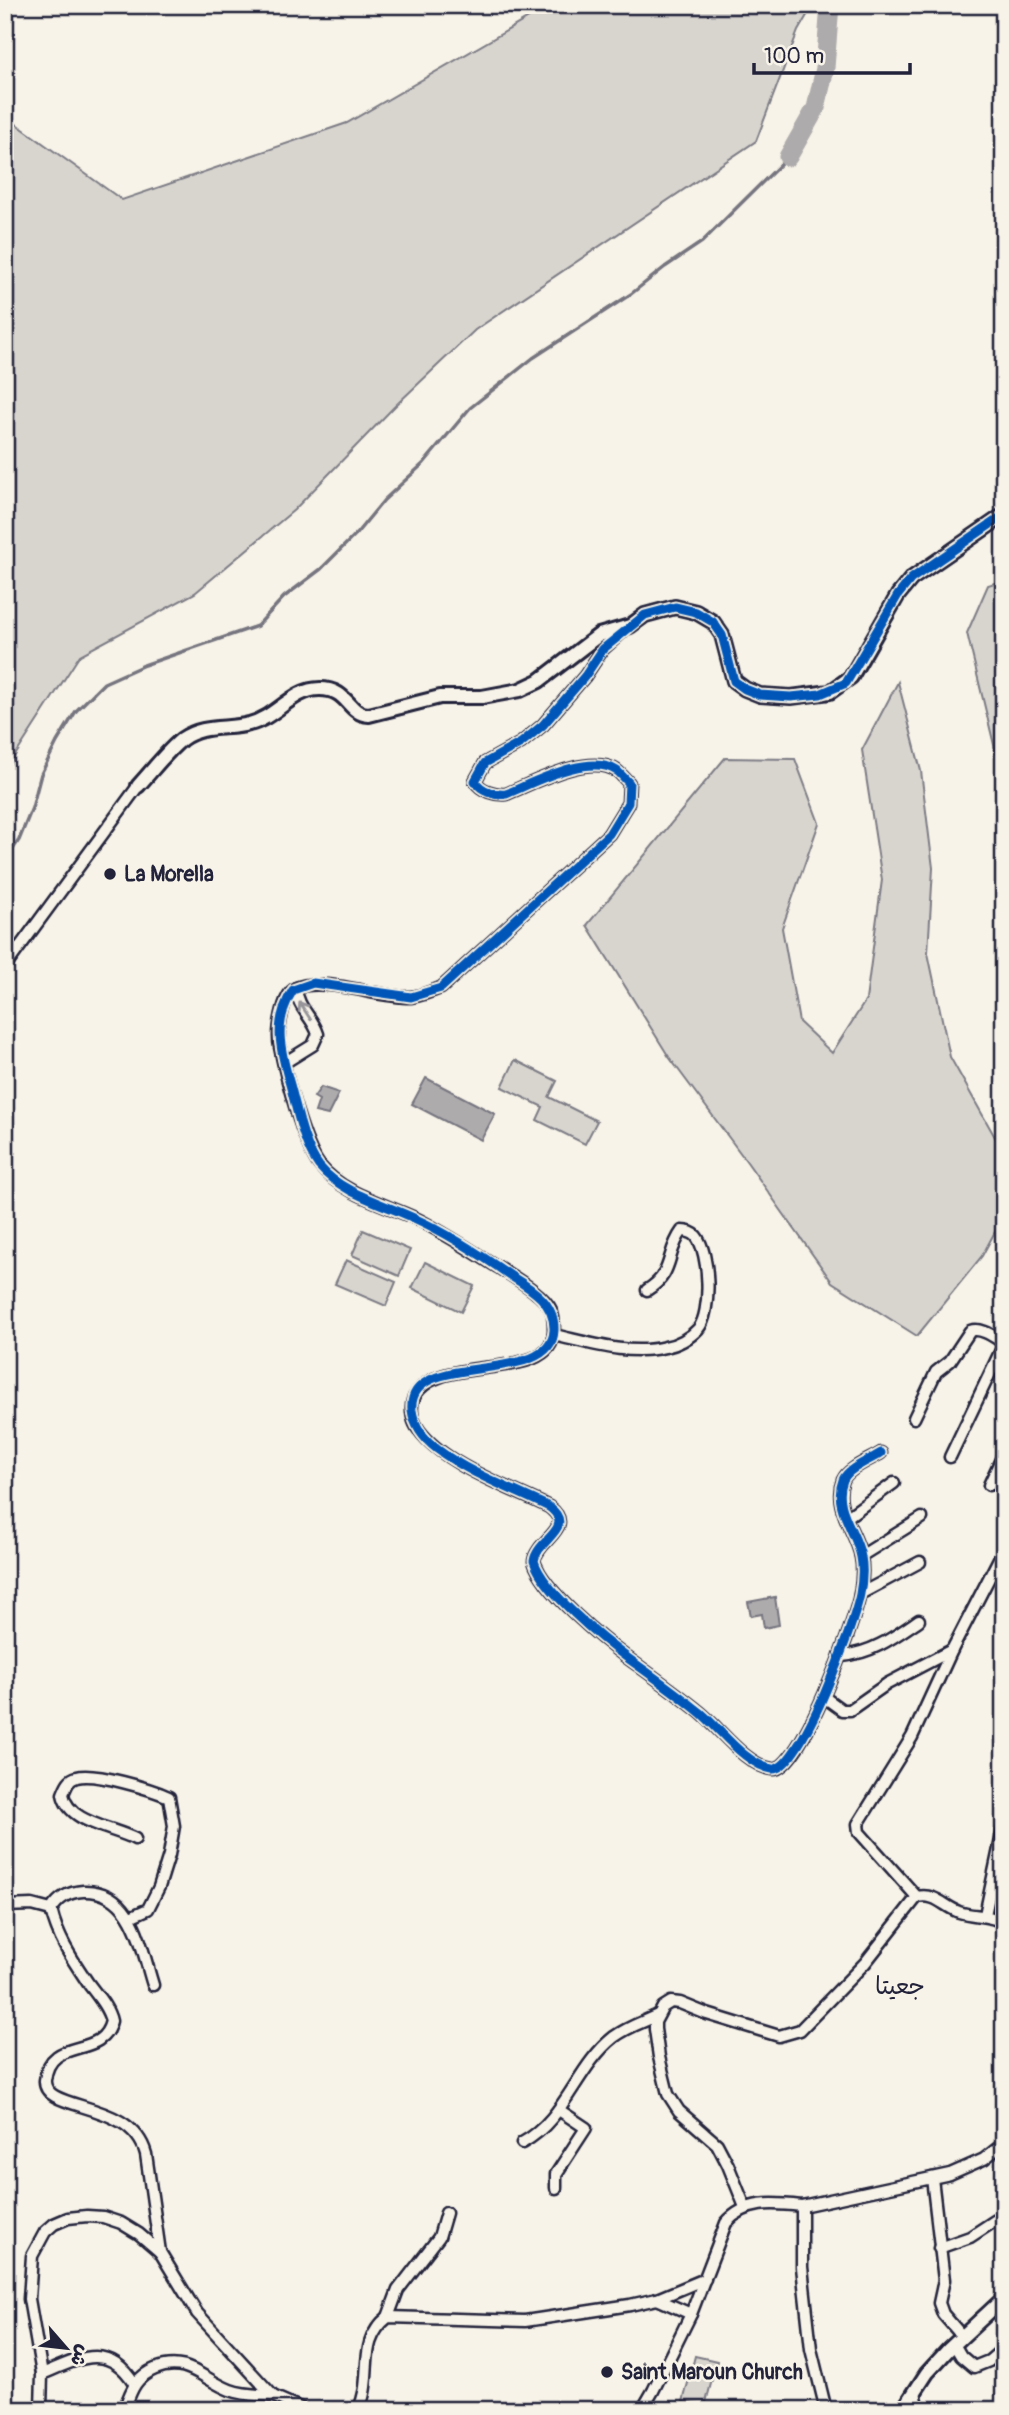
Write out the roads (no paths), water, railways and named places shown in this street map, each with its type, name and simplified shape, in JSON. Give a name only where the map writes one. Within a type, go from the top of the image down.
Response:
[{"type":"street","points":[[881,1453],[847,1474],[843,1480],[841,1497],[861,1556],[860,1594],[842,1656],[824,1697],[784,1766],[774,1770],[760,1766],[704,1716],[587,1626],[553,1590],[534,1561],[534,1554],[557,1529],[560,1519],[555,1512],[453,1460],[435,1447],[417,1428],[412,1406],[419,1389],[425,1383],[440,1376],[534,1358],[551,1344],[554,1335],[551,1310],[542,1299],[512,1276],[438,1230],[354,1191],[332,1178],[319,1166],[309,1146],[284,1063],[279,1043],[280,1021],[288,998],[296,988],[313,983],[411,997],[441,988],[609,834],[628,803],[629,783],[616,770],[598,765],[568,769],[498,795],[477,785],[475,780],[485,763],[521,743],[543,724],[603,649],[645,615],[675,607],[696,612],[713,622],[722,635],[734,681],[745,689],[760,695],[791,697],[830,692],[851,677],[898,595],[911,579],[1004,515]]},
{"type":"street","points":[[5,967],[138,786],[177,744],[192,734],[208,728],[249,724],[273,714],[305,691],[334,691],[341,694],[358,713],[369,715],[440,697],[482,697],[520,690],[539,681],[599,635],[630,626]]},
{"type":"street","points":[[284,1063],[313,1045],[318,1034],[301,1008],[296,988]]},
{"type":"street","points":[[554,1335],[636,1350],[665,1347],[686,1339],[698,1329],[706,1311],[706,1271],[696,1236],[689,1231],[682,1231],[676,1238],[662,1280],[648,1290]]},
{"type":"street","points":[[914,1418],[936,1372],[950,1361],[970,1331],[981,1330],[1004,1343],[950,1457]]},
{"type":"street","points":[[989,1485],[1004,1453]]},
{"type":"street","points":[[846,1518],[894,1483]]},
{"type":"street","points":[[861,1556],[922,1518]]},
{"type":"street","points":[[917,1897],[859,1832],[858,1824],[912,1737],[952,1650],[1004,1549]]},
{"type":"street","points":[[860,1594],[920,1562]]},
{"type":"street","points":[[842,1656],[868,1651],[886,1643],[919,1620]]},
{"type":"street","points":[[824,1697],[842,1710],[849,1710],[887,1684],[952,1650]]},
{"type":"street","points":[[131,1917],[148,1909],[159,1887],[174,1826],[169,1797],[150,1789],[98,1777],[76,1777],[68,1782],[63,1794],[69,1809],[79,1818],[121,1831],[135,1839]]},
{"type":"street","points":[[985,1915],[1004,1825]]},
{"type":"street","points":[[51,1910],[63,1896],[81,1891],[92,1892],[115,1901],[131,1917],[153,1984]]},
{"type":"street","points":[[745,2207],[717,2144],[672,2103],[663,2077],[656,2042],[656,2022],[663,2007],[680,2003],[779,2036],[800,2030],[865,1963],[917,1897],[932,1896],[959,1912],[985,1915],[1004,1923]]},
{"type":"street","points":[[5,1906],[32,1905],[51,1910]]},
{"type":"street","points":[[51,1910],[55,1929],[64,1947],[106,2008],[111,2021],[106,2035],[100,2040],[63,2052],[54,2058],[49,2066],[45,2085],[48,2093],[58,2100],[116,2117],[135,2132],[143,2143],[160,2252]]},
{"type":"street","points":[[523,2143],[537,2135],[559,2110],[592,2060],[613,2038],[658,2015]]},
{"type":"street","points":[[556,2188],[555,2174],[586,2128],[559,2110]]},
{"type":"street","points":[[642,2410],[691,2314],[726,2223],[735,2213],[745,2207],[777,2203],[802,2206],[932,2178],[984,2159],[1004,2143]]},
{"type":"street","points":[[932,2178],[944,2280],[939,2303],[943,2314],[958,2340],[961,2356],[974,2367],[989,2361],[1004,2348]]},
{"type":"street","points":[[802,2206],[802,2267],[811,2349],[826,2410]]},
{"type":"street","points":[[358,2410],[363,2401],[367,2355],[373,2334],[388,2317],[398,2290],[439,2237],[446,2213]]},
{"type":"street","points":[[41,2410],[42,2374],[29,2299],[32,2256],[44,2232],[68,2218],[103,2217],[121,2223],[160,2252],[197,2313],[272,2396]]},
{"type":"street","points":[[939,2248],[970,2237],[996,2220]]},
{"type":"street","points":[[388,2317],[525,2321],[581,2314],[657,2299],[705,2279]]},
{"type":"street","points":[[903,2410],[927,2374],[958,2340],[1004,2298]]},
{"type":"street","points":[[657,2299],[691,2314]]},
{"type":"street","points":[[42,2374],[79,2359],[100,2356],[121,2366],[134,2383]]},
{"type":"street","points":[[124,2410],[134,2383],[146,2372],[173,2363],[195,2371],[228,2389],[248,2395],[272,2396],[305,2410]]},
{"type":"street","points":[[915,2392],[919,2410]]},
{"type":"waterway","points":[[788,157],[816,108],[825,68],[830,5]]},
{"type":"waterway","points":[[5,861],[19,840],[32,808],[41,774],[57,742],[76,711],[104,683],[144,665],[257,626],[284,597],[321,569],[356,534],[384,500],[424,463],[470,408],[533,358],[631,294],[702,242],[788,157]]},
{"type":"place","name":"La Morella","points":[[110,874]]},
{"type":"place","name":"Saint Maroun Church","points":[[607,2372]]},
{"type":"district","name":"جعيتا","points":[[900,1986]]}]
